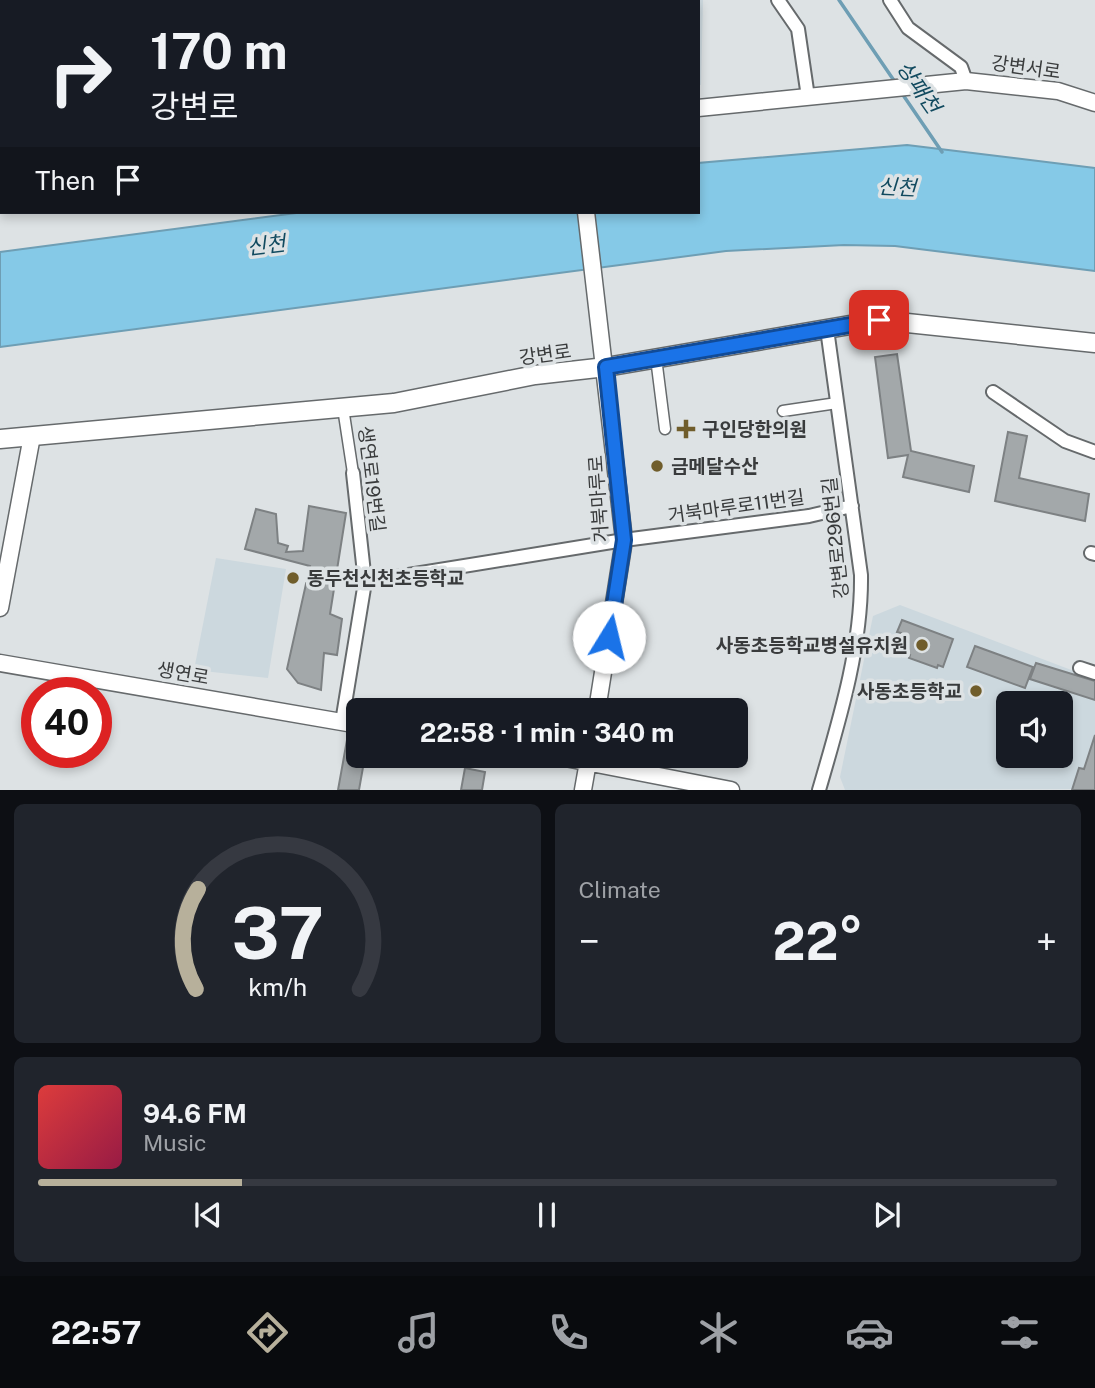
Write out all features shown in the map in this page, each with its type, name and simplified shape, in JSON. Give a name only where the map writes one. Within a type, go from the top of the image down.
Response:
[{"type":"main road","name":"강변로","points":[[0,439],[394,403],[536,375],[606,367],[879,320],[1095,342]]},
{"type":"street","points":[[700,108],[814,96],[798,29],[778,0]]},
{"type":"street","points":[[890,0],[908,28],[961,67],[958,81]]},
{"type":"street","name":"강변서로","points":[[814,96],[958,81],[1058,90],[1095,103]]},
{"type":"street","name":"거북마루로","points":[[586,214],[624,540],[599,698]]},
{"type":"street","name":"강변로296번길","points":[[819,789],[834,736],[862,607],[862,575],[827,329]]},
{"type":"street","points":[[656,358],[665,429]]},
{"type":"street","points":[[993,393],[1065,441],[1095,452]]},
{"type":"street","points":[[783,411],[837,403]]},
{"type":"street","name":"생연로19번길","points":[[342,722],[365,582],[343,408]]},
{"type":"street","points":[[0,608],[32,436]]},
{"type":"street","name":"거북마루로11번길","points":[[365,582],[624,540],[796,518],[852,506]]},
{"type":"street","name":"생연로","points":[[0,663],[346,723]]},
{"type":"street","points":[[1080,668],[1095,673]]},
{"type":"street","points":[[583,789],[587,768]]},
{"type":"street","points":[[632,768],[731,789]]},
{"type":"shaded area","points":[[700,0],[703,0],[701,85]]},
{"type":"shaded area","points":[[216,558],[286,569],[268,678],[194,670]]},
{"type":"shaded area","name":"사동초등학교","points":[[900,605],[1095,679],[1095,789],[845,790],[840,777],[873,616]]},
{"type":"water","name":"신천","points":[[907,145],[1095,168],[1095,271],[895,246],[844,245],[726,251],[0,347],[0,252],[289,214],[700,214],[700,163]]},
{"type":"building","points":[[897,354],[911,451],[974,466],[969,492],[903,477],[908,455],[888,458],[875,357]]},
{"type":"building","points":[[1008,432],[1027,436],[1019,478],[1089,494],[1085,521],[995,501]]},
{"type":"building","points":[[309,506],[346,513],[330,614],[342,619],[337,655],[324,653],[321,690],[298,683],[287,669],[310,566],[245,549],[256,509],[276,514],[278,543],[288,546],[286,552],[303,551]]},
{"type":"building","name":"사동초등학교병설유치원","points":[[902,620],[953,639],[943,667],[938,665],[937,668],[909,658],[910,655],[902,652],[901,656],[890,652],[895,638],[899,639],[901,633],[897,632]]},
{"type":"building","points":[[975,646],[1033,667],[1025,688],[967,667]]},
{"type":"building","points":[[1036,663],[1095,681],[1095,700],[1073,691],[1030,679]]},
{"type":"building","points":[[1095,735],[1095,790],[1072,790],[1079,768],[1084,769]]},
{"type":"building","points":[[346,746],[346,768],[363,768],[359,790],[338,790]]},
{"type":"building","points":[[465,768],[485,772],[482,790],[461,790]]},
{"type":"waterway","name":"상패천","points":[[839,0],[895,82]]},
{"type":"waterway","name":"상패천","points":[[901,92],[942,152]]},
{"type":"place","name":"구인당한의원","points":[[686,429]]},
{"type":"place","name":"금메달수산","points":[[657,466]]},
{"type":"place","name":"동두천신천초등학교","points":[[293,578]]},
{"type":"place","name":"사동초등학교병설유치원","points":[[922,645]]},
{"type":"place","name":"사동초등학교","points":[[976,691]]},
{"type":"route","points":[[609,637],[624,540],[606,367],[879,320]]}]
